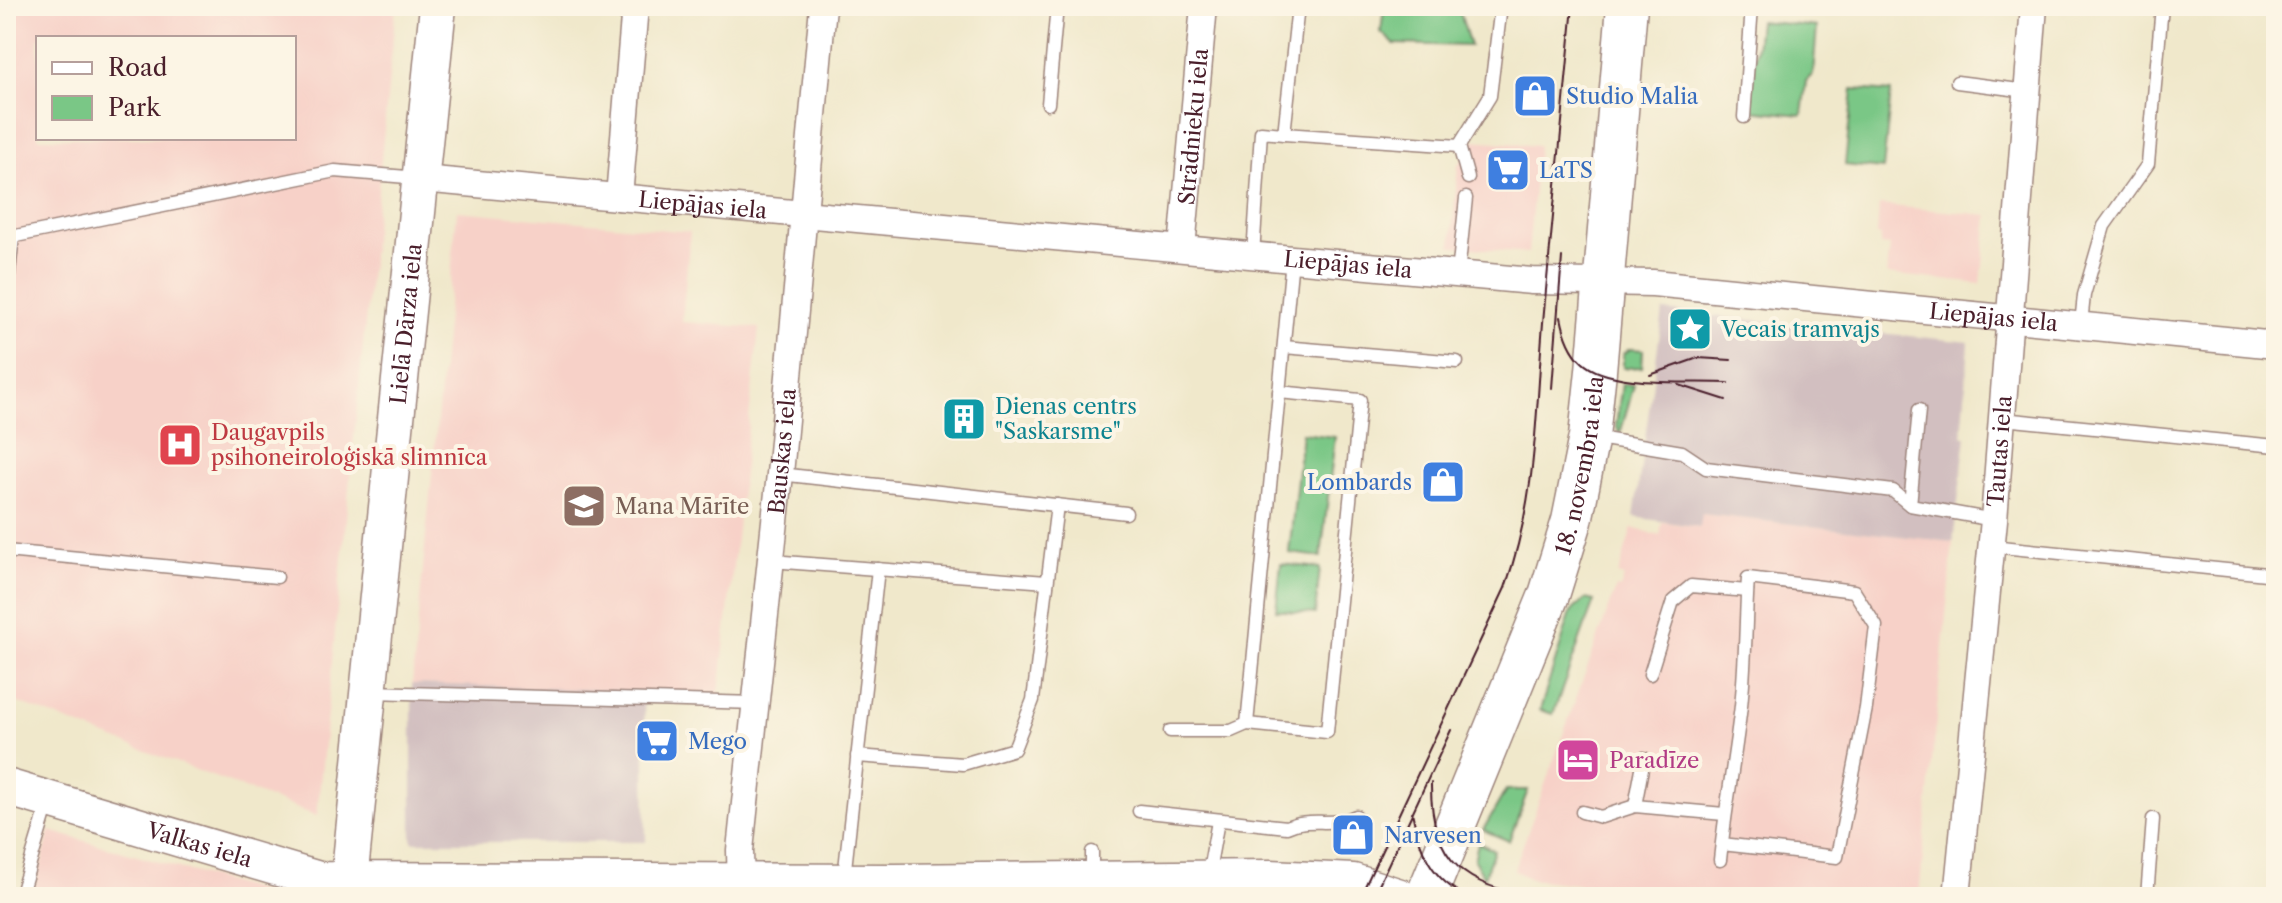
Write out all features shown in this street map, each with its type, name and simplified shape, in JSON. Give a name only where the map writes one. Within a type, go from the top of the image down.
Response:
[{"type":"main road","name":"18. novembra iela","points":[[1426,897],[1549,595],[1572,521],[1589,437],[1627,6]]},
{"type":"street","name":"Lielā Dārza iela","points":[[349,881],[438,6]]},
{"type":"street","points":[[619,197],[635,6]]},
{"type":"street","name":"Bauskas iela","points":[[740,889],[823,6]]},
{"type":"street","name":"Strādnieku iela","points":[[1182,248],[1204,6]]},
{"type":"street","name":"Tautas iela","points":[[1957,897],[2003,419],[2034,6]]},
{"type":"street","name":"Liepājas iela","points":[[422,179],[1532,281],[1653,283],[2276,345]]},
{"type":"street","name":"Valkas iela","points":[[6,787],[319,880],[740,889],[844,882],[894,890],[1046,889],[1092,866],[1208,879],[1353,882],[1400,897]]},
{"type":"lane","points":[[1048,104],[1057,6]]},
{"type":"lane","points":[[1284,134],[1298,6]]},
{"type":"lane","points":[[1468,178],[1459,146],[1490,96],[1501,6]]},
{"type":"lane","points":[[1744,117],[1752,6]]},
{"type":"lane","points":[[2081,324],[2084,295],[2104,226],[2148,164],[2162,6]]},
{"type":"lane","points":[[1957,82],[2027,91]]},
{"type":"lane","points":[[1253,255],[1261,132],[1459,146]]},
{"type":"lane","points":[[6,300],[9,237],[335,171],[373,172],[422,179]]},
{"type":"lane","points":[[1458,274],[1466,198]]},
{"type":"lane","points":[[1247,724],[1292,259]]},
{"type":"lane","points":[[1284,347],[1457,362]]},
{"type":"lane","points":[[1170,731],[1231,731],[1247,724],[1327,732],[1360,400],[1279,392]]},
{"type":"lane","points":[[1910,505],[1919,410]]},
{"type":"lane","points":[[2003,419],[2276,446]]},
{"type":"lane","points":[[1589,437],[1682,452],[1706,468],[1893,491],[1910,505],[1994,520]]},
{"type":"lane","points":[[780,474],[1126,513]]},
{"type":"lane","points":[[857,756],[963,764],[1014,749],[1033,700],[1057,505]]},
{"type":"lane","points":[[1992,546],[2276,575]]},
{"type":"lane","points":[[6,551],[277,577]]},
{"type":"lane","points":[[771,561],[1047,582]]},
{"type":"lane","points":[[844,882],[878,569]]},
{"type":"lane","points":[[1720,860],[1724,814],[1740,712],[1748,578],[1854,591],[1876,626],[1866,708],[1837,857],[1722,844]]},
{"type":"lane","points":[[1650,674],[1673,601],[1691,586],[1747,591]]},
{"type":"lane","points":[[369,692],[756,703]]},
{"type":"lane","points":[[1635,806],[1644,758]]},
{"type":"lane","points":[[20,897],[49,801]]},
{"type":"lane","points":[[1582,812],[1601,817],[1635,806],[1724,814]]},
{"type":"lane","points":[[1139,811],[1287,827],[1297,822],[1342,824],[1356,816]]},
{"type":"lane","points":[[2147,897],[2153,819]]},
{"type":"lane","points":[[1208,879],[1218,821]]},
{"type":"shaded area","name":"Daugavpils psihoneiroloģiskā slimnīca","points":[[6,6],[396,6],[317,816],[6,698]]},
{"type":"shaded area","points":[[1473,140],[1538,146],[1528,253],[1451,246],[1458,166]]},
{"type":"shaded area","points":[[1879,205],[1988,215],[1981,284],[1887,274],[1890,246],[1880,245],[1881,236],[1877,235]]},
{"type":"shaded area","name":"Mana Mārīte","points":[[457,211],[690,232],[682,322],[759,328],[719,694],[412,684]]},
{"type":"shaded area","points":[[1663,311],[1969,342],[1962,436],[1966,436],[1953,542],[1702,514],[1700,527],[1634,517]]},
{"type":"shaded area","points":[[1701,514],[1953,542],[1919,897],[1689,897],[1530,879],[1514,870],[1616,588],[1620,589],[1624,577],[1618,575],[1632,528],[1660,536],[1662,522],[1699,527]]},
{"type":"shaded area","points":[[412,684],[644,691],[646,842],[412,842]]},
{"type":"shaded area","points":[[50,831],[280,897],[32,897]]},
{"type":"green space","points":[[1384,6],[1458,6],[1470,46],[1394,44],[1381,32]]},
{"type":"green space","points":[[1759,21],[1817,27],[1813,74],[1806,81],[1802,115],[1750,110]]},
{"type":"green space","points":[[1853,89],[1891,92],[1883,169],[1845,165]]},
{"type":"green space","points":[[1629,349],[1643,350],[1642,367],[1623,368],[1623,354]]},
{"type":"green space","points":[[1622,384],[1634,385],[1620,434],[1616,426]]},
{"type":"green space","points":[[1302,433],[1335,437],[1321,557],[1289,553]]},
{"type":"green space","points":[[1281,564],[1320,568],[1315,614],[1276,610]]},
{"type":"green space","points":[[1585,599],[1594,601],[1553,714],[1540,710],[1571,612]]},
{"type":"green space","points":[[1506,790],[1528,790],[1509,841],[1483,830]]},
{"type":"green space","points":[[1478,843],[1494,850],[1484,877],[1474,860]]},
{"type":"tram line","points":[[1360,897],[1505,588],[1516,552],[1534,450],[1573,6]]},
{"type":"tram line","points":[[1552,388],[1562,257]]},
{"type":"tram line","points":[[1561,317],[1574,352],[1594,370],[1630,380],[1728,383]]},
{"type":"tram line","points":[[1650,375],[1698,358],[1731,360]]},
{"type":"tram line","points":[[1679,385],[1726,400]]},
{"type":"tram line","points":[[1373,897],[1451,730]]},
{"type":"tram line","points":[[1431,783],[1437,833],[1458,867],[1492,887],[1541,897]]},
{"type":"tram line","points":[[1412,812],[1418,838],[1429,862],[1445,882],[1468,897]]},
{"type":"place","name":"Studio Malia","points":[[1535,96]]},
{"type":"place","name":"LaTS","points":[[1508,170]]},
{"type":"place","name":"Vecais tramvajs","points":[[1690,329]]},
{"type":"place","name":"Dienas centrs \"Saskarsme\"","points":[[964,419]]},
{"type":"place","name":"Daugavpils psihoneiroloģiskā slimnīca","points":[[180,445]]},
{"type":"place","name":"Lombards","points":[[1443,482]]},
{"type":"place","name":"Mana Mārīte","points":[[584,506]]},
{"type":"place","name":"Mego","points":[[657,741]]},
{"type":"place","name":"Paradīze","points":[[1578,760]]},
{"type":"place","name":"Narvesen","points":[[1353,835]]}]
